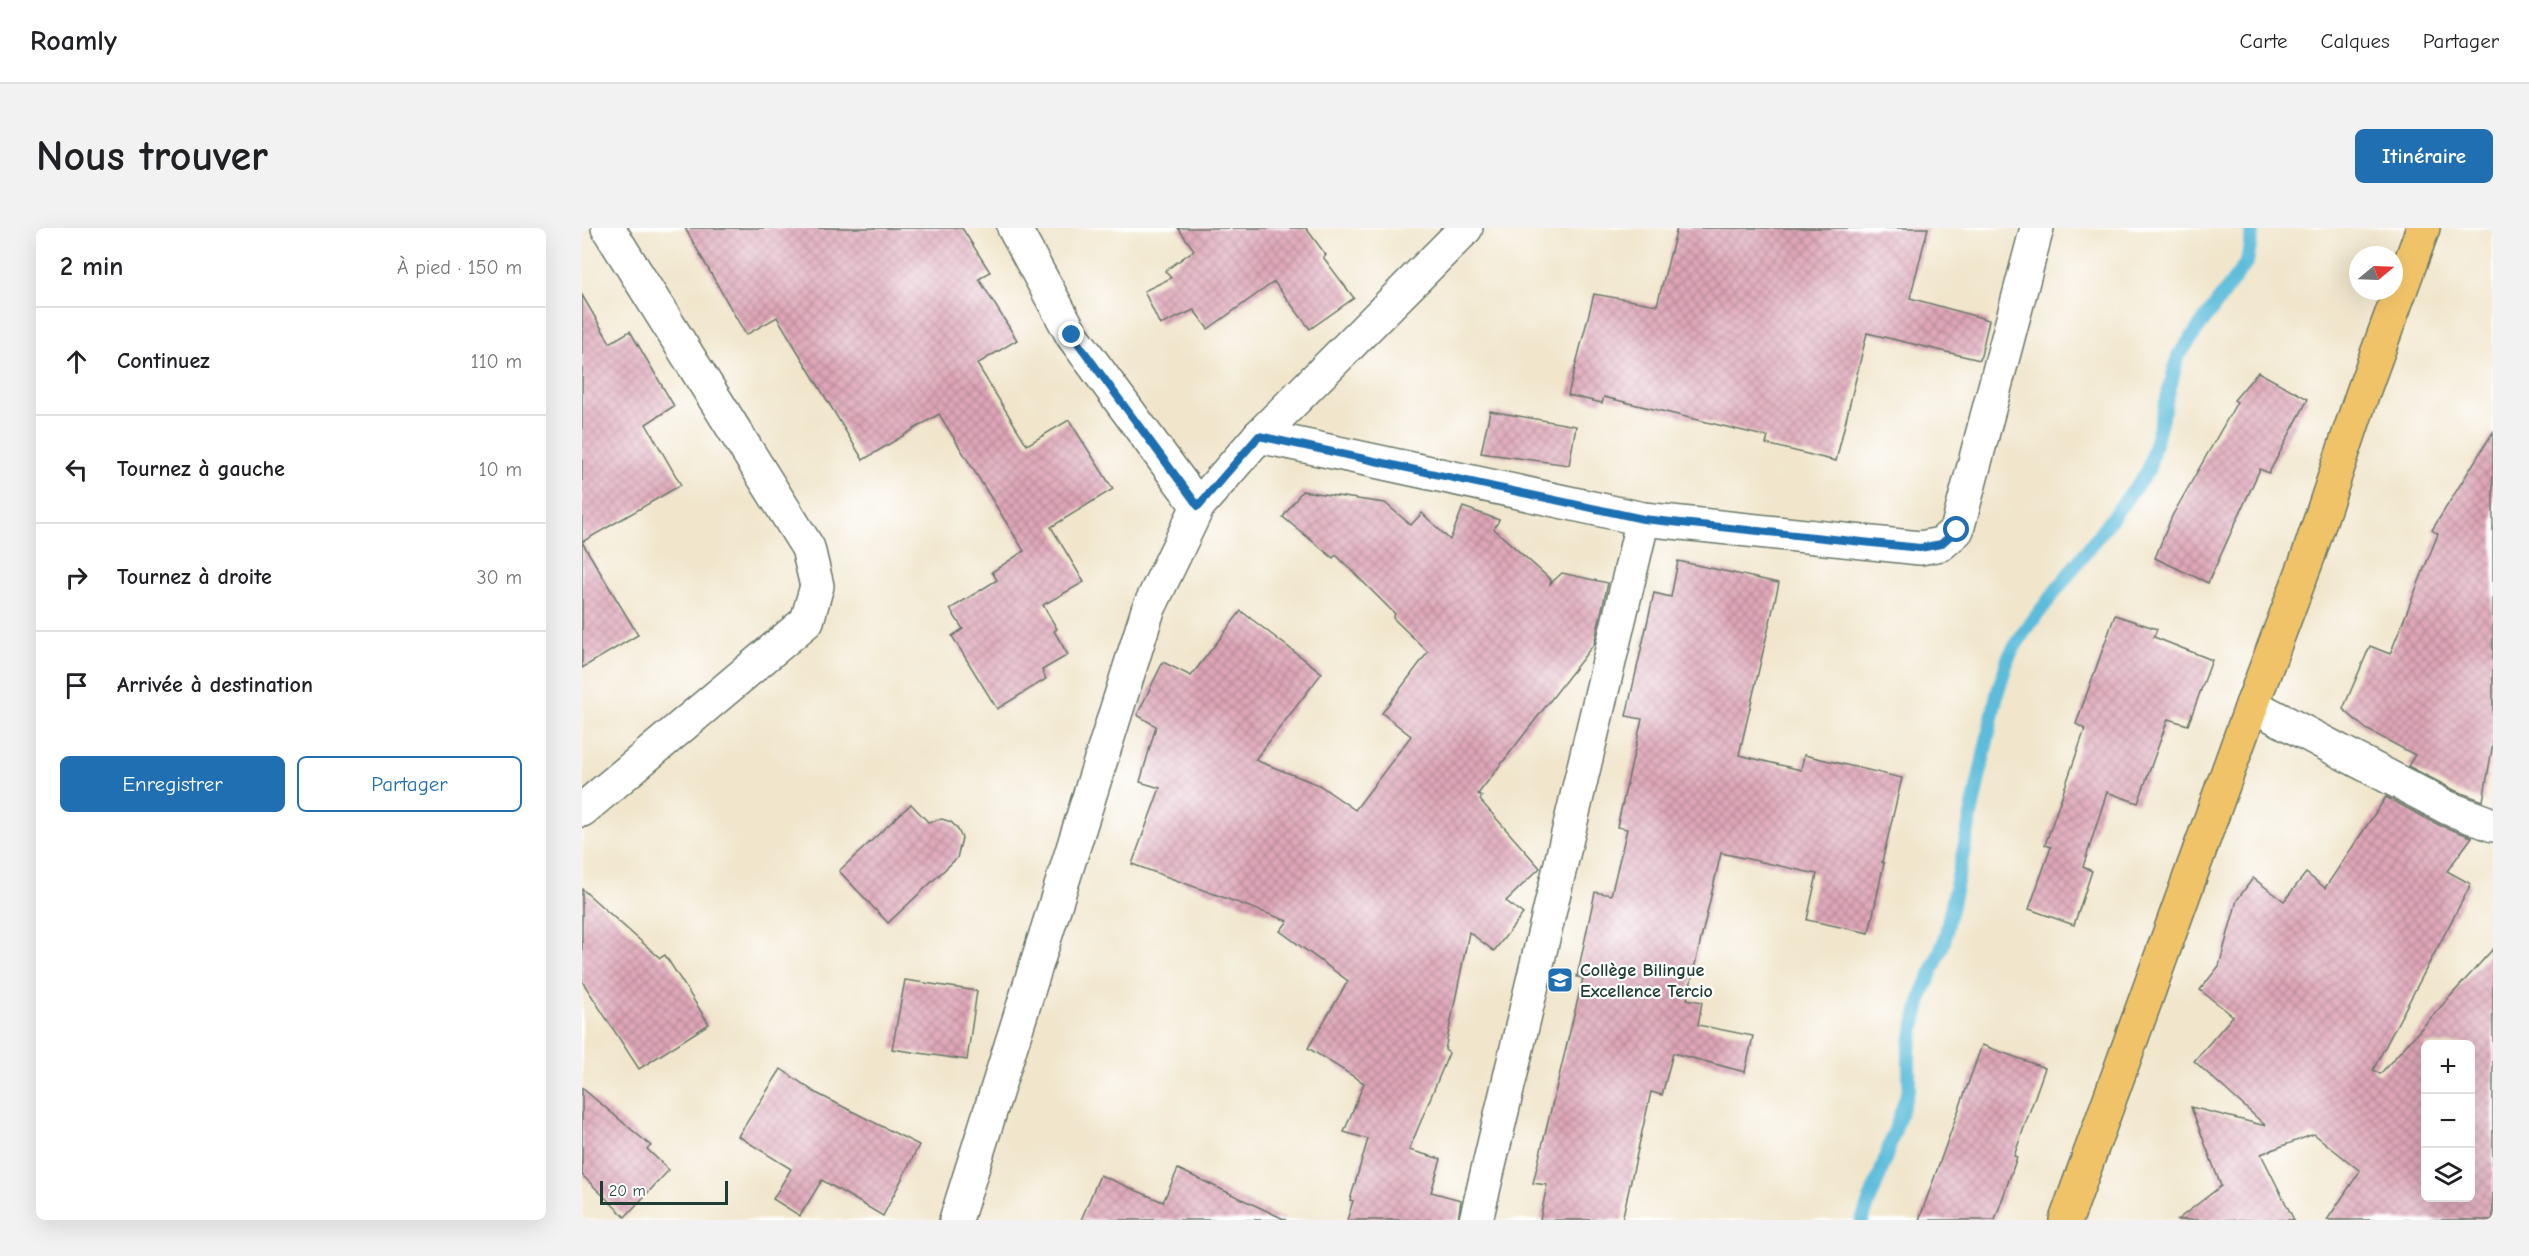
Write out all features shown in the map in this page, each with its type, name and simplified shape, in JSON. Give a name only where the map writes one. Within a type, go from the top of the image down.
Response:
[{"type":"main road","points":[[2066,1220],[2252,705],[2308,557],[2362,395],[2423,228]]},
{"type":"street","points":[[582,810],[807,621],[817,586],[808,548],[608,228]]},
{"type":"street","points":[[1014,228],[1072,335],[1198,506]]},
{"type":"street","points":[[956,1220],[1148,610],[1198,506],[1259,436],[1466,228]]},
{"type":"street","points":[[1259,436],[1643,519],[1920,548],[1941,544],[1957,530],[2037,228]]},
{"type":"street","points":[[1476,1220],[1643,519]]},
{"type":"street","points":[[2252,705],[2448,808],[2493,825]]},
{"type":"building","points":[[685,228],[962,228],[990,272],[979,279],[1017,340],[977,364],[1027,445],[1069,420],[1113,489],[1051,527],[1084,582],[1043,605],[1068,655],[1042,670],[1046,679],[997,709],[952,636],[963,629],[950,609],[997,580],[992,572],[1024,551],[939,414],[863,460],[777,317],[746,335]]},
{"type":"building","points":[[1178,228],[1306,228],[1326,255],[1323,257],[1354,298],[1310,329],[1274,282],[1208,329],[1194,310],[1160,325],[1144,291],[1171,278],[1165,271],[1194,250]]},
{"type":"building","points":[[1677,228],[1928,228],[1910,298],[1989,320],[1980,360],[1867,333],[1836,461],[1766,444],[1768,437],[1604,397],[1602,403],[1568,395],[1594,294],[1657,305]]},
{"type":"building","points":[[582,295],[610,343],[630,331],[674,406],[646,424],[681,485],[582,542]]},
{"type":"building","points":[[2258,372],[2308,399],[2269,473],[2260,469],[2208,583],[2155,558],[2172,516],[2237,402],[2234,400]]},
{"type":"building","points":[[1490,411],[1576,426],[1569,465],[1481,453]]},
{"type":"building","points":[[2493,432],[2493,743],[2483,801],[2456,791],[2408,766],[2415,755],[2366,729],[2343,709],[2370,646],[2390,654],[2438,534],[2432,530]]},
{"type":"building","points":[[1302,491],[1385,503],[1411,525],[1422,513],[1450,540],[1463,507],[1499,520],[1494,529],[1551,580],[1550,584],[1562,573],[1608,583],[1594,644],[1478,794],[1482,796],[1480,800],[1540,868],[1506,901],[1523,914],[1494,951],[1469,932],[1445,1050],[1449,1053],[1409,1150],[1441,1159],[1431,1192],[1461,1200],[1458,1220],[1347,1220],[1353,1201],[1350,1200],[1368,1139],[1344,1132],[1364,1083],[1308,1048],[1348,981],[1280,931],[1288,921],[1132,864],[1160,788],[1140,782],[1156,726],[1137,715],[1163,662],[1191,676],[1241,611],[1322,673],[1255,760],[1319,785],[1355,810],[1411,736],[1382,713],[1428,652],[1393,618],[1395,614],[1336,555],[1333,558],[1283,517]]},
{"type":"building","points":[[582,542],[638,635],[582,668]]},
{"type":"building","points":[[1678,561],[1779,583],[1739,755],[1801,770],[1804,755],[1902,778],[1882,862],[1884,863],[1869,933],[1807,920],[1817,874],[1721,853],[1687,999],[1702,1002],[1698,1025],[1753,1036],[1745,1072],[1673,1053],[1662,1095],[1651,1092],[1622,1220],[1540,1220],[1547,1185],[1533,1183],[1583,978],[1577,977],[1595,892],[1611,895],[1627,829],[1617,827],[1642,719],[1626,716],[1654,593],[1671,597]]},
{"type":"building","points":[[2115,615],[2157,629],[2154,637],[2212,660],[2188,725],[2168,719],[2138,803],[2107,792],[2083,867],[2092,871],[2074,925],[2029,909],[2051,847],[2045,845],[2085,729],[2076,724]]},
{"type":"building","points":[[2386,797],[2439,825],[2472,837],[2447,871],[2471,884],[2373,1070],[2380,1074],[2493,949],[2493,1220],[2327,1220],[2360,1171],[2314,1134],[2261,1154],[2294,1220],[2177,1220],[2221,1186],[2191,1107],[2266,1126],[2194,1061],[2233,1016],[2200,990],[2219,966],[2237,900],[2253,878],[2284,901],[2306,873],[2325,888]]},
{"type":"building","points":[[911,804],[928,822],[942,819],[951,822],[962,838],[957,858],[888,923],[839,871]]},
{"type":"building","points":[[582,889],[660,958],[665,955],[709,1024],[639,1069],[582,981]]},
{"type":"building","points":[[905,980],[977,991],[967,1060],[892,1049]]},
{"type":"building","points":[[1982,1045],[2045,1068],[2014,1156],[2017,1157],[1995,1220],[1919,1220]]},
{"type":"building","points":[[781,1069],[816,1093],[919,1145],[883,1216],[822,1180],[800,1216],[773,1199],[791,1169],[738,1136]]},
{"type":"building","points":[[582,1088],[651,1146],[647,1149],[669,1170],[625,1217],[582,1175]]},
{"type":"building","points":[[1178,1169],[1286,1220],[1081,1220],[1100,1175],[1163,1202]]},
{"type":"waterway","points":[[1862,1220],[1909,1088],[1909,1051],[1914,1027],[1922,995],[1944,942],[1997,694],[2009,656],[2024,632],[2148,471],[2178,356],[2247,262],[2253,228]]},
{"type":"place","name":"Collège Bilingue Excellence Tercio","points":[[1560,980]]},
{"type":"route","points":[[1072,335],[1198,506],[1259,436],[1643,519],[1920,548],[1941,544],[1957,530]]}]
